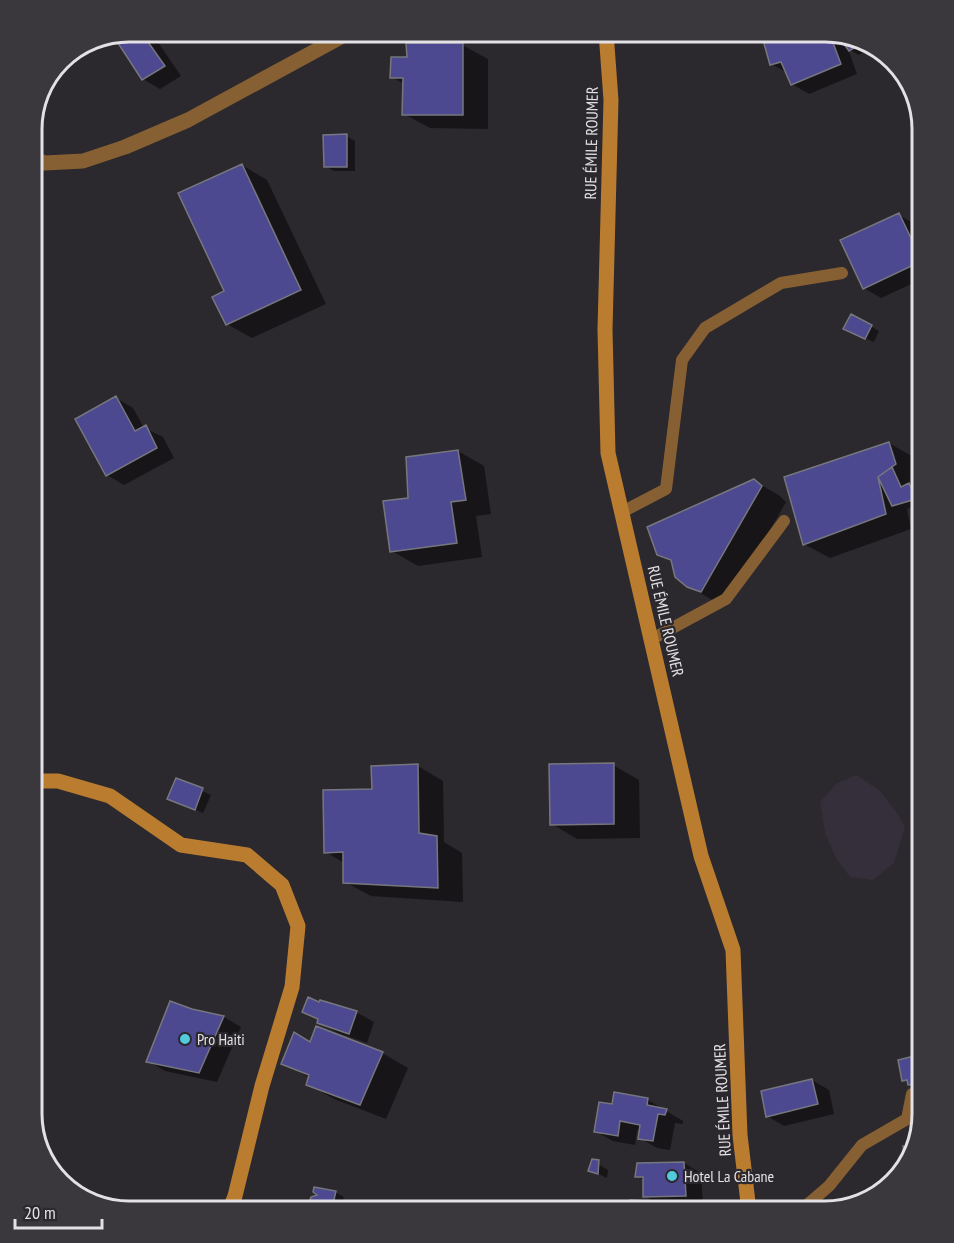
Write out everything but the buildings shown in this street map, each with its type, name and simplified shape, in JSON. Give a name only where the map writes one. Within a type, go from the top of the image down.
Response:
[{"type":"street","points":[[42,162],[83,161],[125,147],[188,120],[315,42]]},
{"type":"street","name":"RUE ÉMILE ROUMER","points":[[607,42],[611,100],[604,330],[609,453],[701,856],[733,950],[740,1136],[748,1201]]},
{"type":"street","points":[[42,781],[58,781],[110,796],[181,845],[247,855],[282,885],[297,926],[292,987],[274,1042],[233,1201]]},
{"type":"lane","points":[[622,512],[666,489],[682,360],[705,328],[782,283],[842,273]]},
{"type":"lane","points":[[652,639],[726,599],[784,521]]},
{"type":"lane","points":[[812,1201],[829,1186],[862,1145],[907,1119],[912,1094]]},
{"type":"shaded area","points":[[857,775],[880,791],[905,827],[894,863],[873,880],[850,877],[836,858],[825,833],[820,802],[837,783]]},
{"type":"place","name":"Pro Haiti","points":[[185,1039]]},
{"type":"place","name":"Hotel La Cabane","points":[[672,1176]]}]
